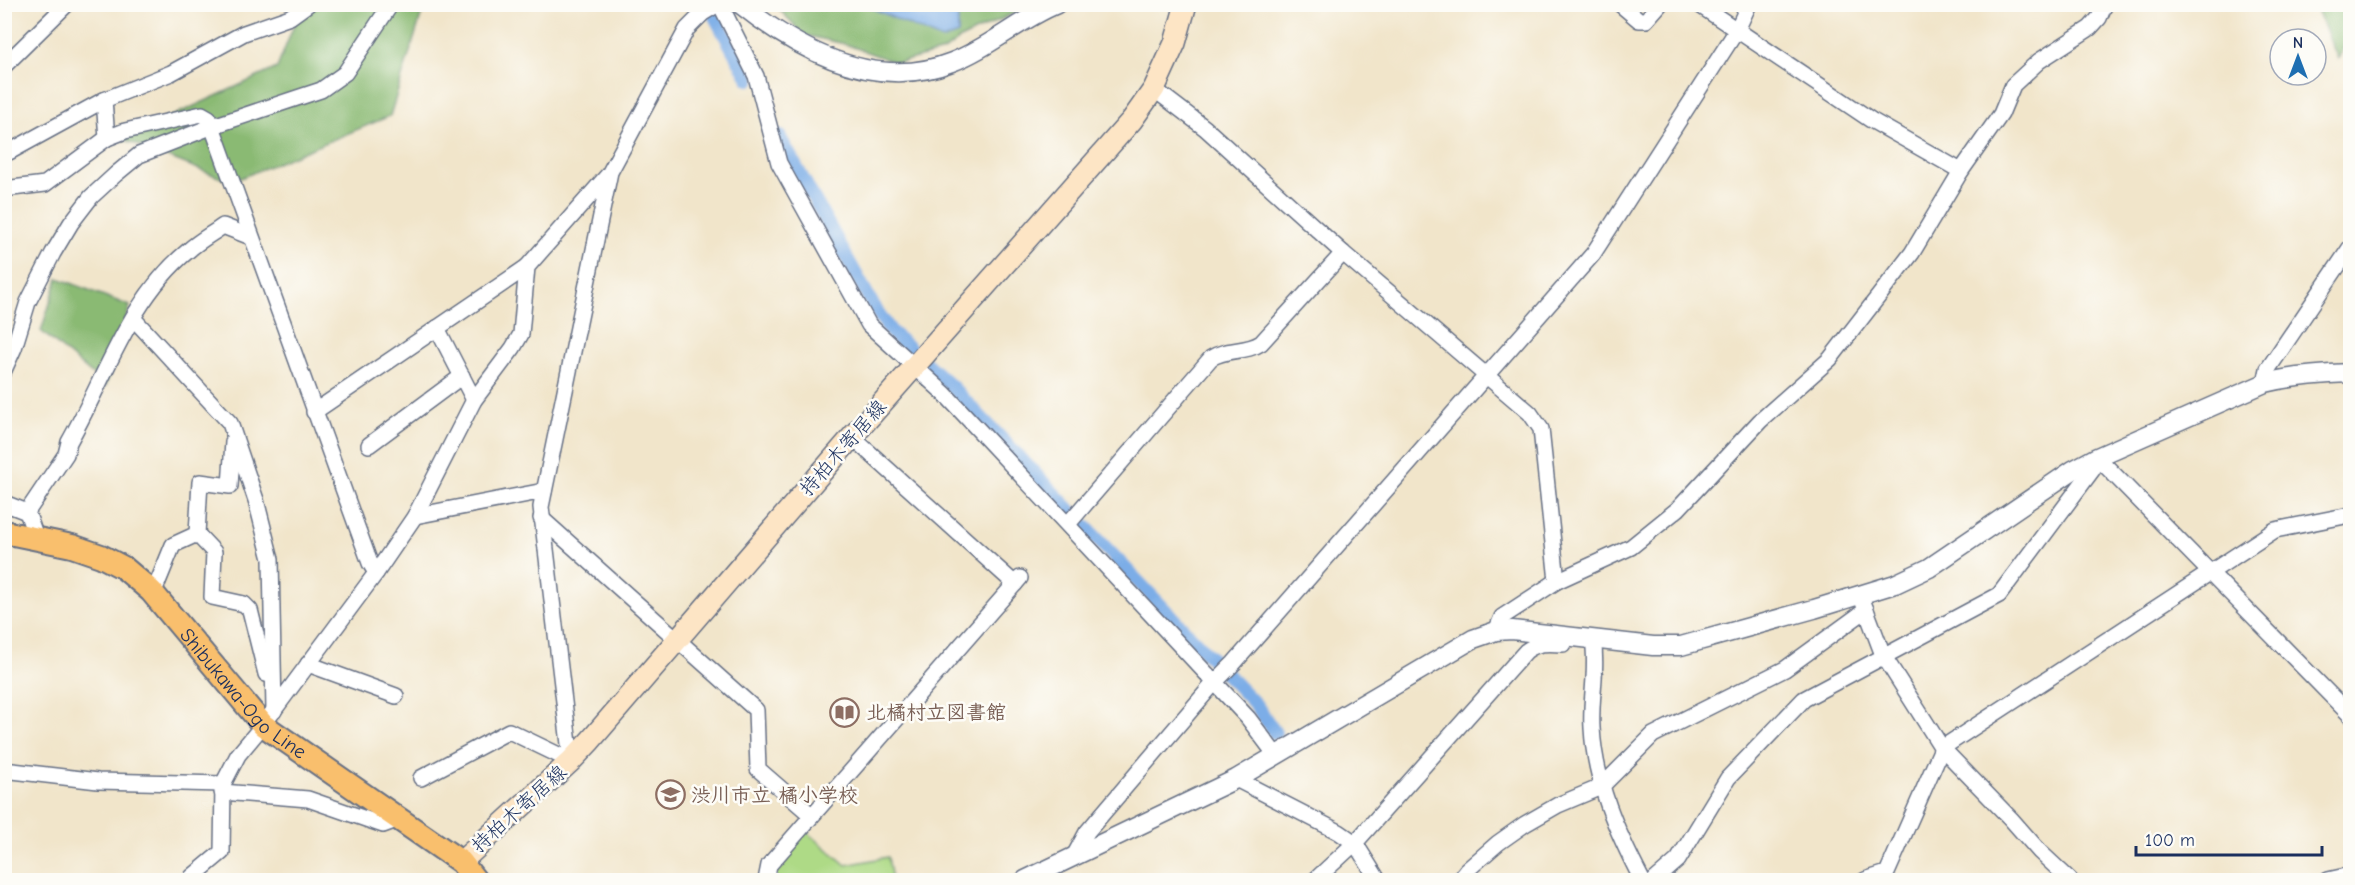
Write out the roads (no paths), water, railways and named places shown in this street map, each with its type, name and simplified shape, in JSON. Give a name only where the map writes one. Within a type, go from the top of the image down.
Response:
[{"type":"main road","name":"持柏木寄居線","points":[[461,862],[572,761],[852,437],[1132,120],[1154,89],[1175,43],[1186,4]]},
{"type":"main road","name":"Shibukawa-Ogo Line","points":[[4,531],[72,546],[101,556],[124,568],[153,594],[268,718],[399,819],[461,862],[475,880]]},
{"type":"street","points":[[4,66],[67,4]]},
{"type":"street","points":[[4,150],[9,152],[104,100],[171,73],[244,33],[290,17],[308,4]]},
{"type":"street","points":[[4,370],[14,348],[28,302],[59,243],[91,197],[139,155],[213,126],[321,90],[345,73],[391,4]]},
{"type":"street","points":[[740,4],[756,18],[822,56],[853,68],[886,72],[916,70],[951,63],[1024,20],[1057,4]]},
{"type":"street","points":[[1620,4],[1639,20],[1646,20],[1660,4]]},
{"type":"street","points":[[1698,4],[1870,120],[1961,171]]},
{"type":"street","points":[[1073,858],[1087,832],[1215,681],[1234,663],[1593,254],[1737,30],[1749,4]]},
{"type":"street","points":[[1496,631],[1502,617],[1557,581],[1631,547],[1678,509],[1760,422],[1830,359],[1912,253],[1961,171],[2001,114],[2013,85],[2039,61],[2090,28],[2099,18],[2105,4]]},
{"type":"street","points":[[314,412],[527,267],[610,172],[687,29],[714,7],[756,76],[779,163],[861,314],[879,337],[920,360],[945,394],[1069,523],[1215,681],[1248,718],[1275,754]]},
{"type":"street","points":[[1154,89],[1205,128],[1343,253],[1530,413],[1541,429],[1557,581]]},
{"type":"street","points":[[104,100],[107,138]]},
{"type":"street","points":[[4,189],[45,184],[107,138],[124,131],[202,114],[209,118],[314,412],[370,564],[376,573]]},
{"type":"street","points":[[572,761],[541,518],[544,491],[610,172]]},
{"type":"street","points":[[27,512],[66,454],[69,441],[108,361],[156,284],[188,250],[223,226],[251,237]]},
{"type":"street","points":[[2265,383],[2268,369],[2350,248]]},
{"type":"street","points":[[1069,523],[1211,358],[1218,353],[1249,349],[1261,343],[1343,253]]},
{"type":"street","points":[[193,880],[192,877],[222,852],[223,788],[238,755],[376,573],[414,516],[474,400],[521,334],[527,267]]},
{"type":"street","points":[[133,318],[230,423],[256,500],[271,558],[273,676],[268,718]]},
{"type":"street","points":[[437,328],[474,400]]},
{"type":"street","points":[[1459,880],[1498,843],[1525,824],[1558,804],[1601,787],[1653,735],[1785,669],[1863,603],[1894,584],[1929,568],[2073,470],[2097,457],[2265,383],[2314,374],[2350,374]]},
{"type":"street","points":[[369,445],[462,376]]},
{"type":"street","points":[[233,433],[230,486],[200,482],[197,534],[214,552],[212,597],[244,604],[250,610],[266,674],[273,676]]},
{"type":"street","points":[[766,880],[769,865],[1017,581],[852,437]]},
{"type":"street","points":[[2097,457],[2350,715]]},
{"type":"street","points":[[1655,880],[1678,860],[1728,778],[1804,699],[1999,595],[2093,469],[2097,457]]},
{"type":"street","points":[[414,516],[544,491]]},
{"type":"street","points":[[4,503],[27,512],[36,537]]},
{"type":"street","points":[[1865,880],[1887,873],[1942,748],[2275,530],[2350,515]]},
{"type":"street","points":[[541,518],[756,710],[758,769],[811,815]]},
{"type":"street","points":[[153,594],[173,545],[197,534]]},
{"type":"street","points":[[1315,880],[1355,843],[1526,651],[1538,644],[1547,642],[1681,646],[1863,603]]},
{"type":"street","points":[[1863,603],[1883,656],[1942,748],[2040,852],[2070,880]]},
{"type":"street","points":[[1025,880],[1236,779],[1473,639],[1496,631],[1529,632],[1594,644]]},
{"type":"street","points":[[1594,644],[1592,728],[1601,787],[1622,843],[1642,880]]},
{"type":"street","points":[[308,664],[396,696]]},
{"type":"street","points":[[421,778],[509,731],[572,761]]},
{"type":"street","points":[[4,770],[98,781],[223,788],[308,799],[383,825],[399,819]]},
{"type":"street","points":[[1236,779],[1339,832],[1355,843],[1378,880]]},
{"type":"street","points":[[2328,880],[2350,875]]},
{"type":"water","points":[[865,5],[958,5],[958,34],[942,40]]},
{"type":"waterway","points":[[708,4],[749,79]]},
{"type":"waterway","points":[[779,136],[874,307],[891,332],[953,388],[1256,705],[1275,733]]},
{"type":"place","name":"北橘村立図書館","points":[[845,712]]},
{"type":"place","name":"渋川市立 橘小学校","points":[[670,795]]}]
